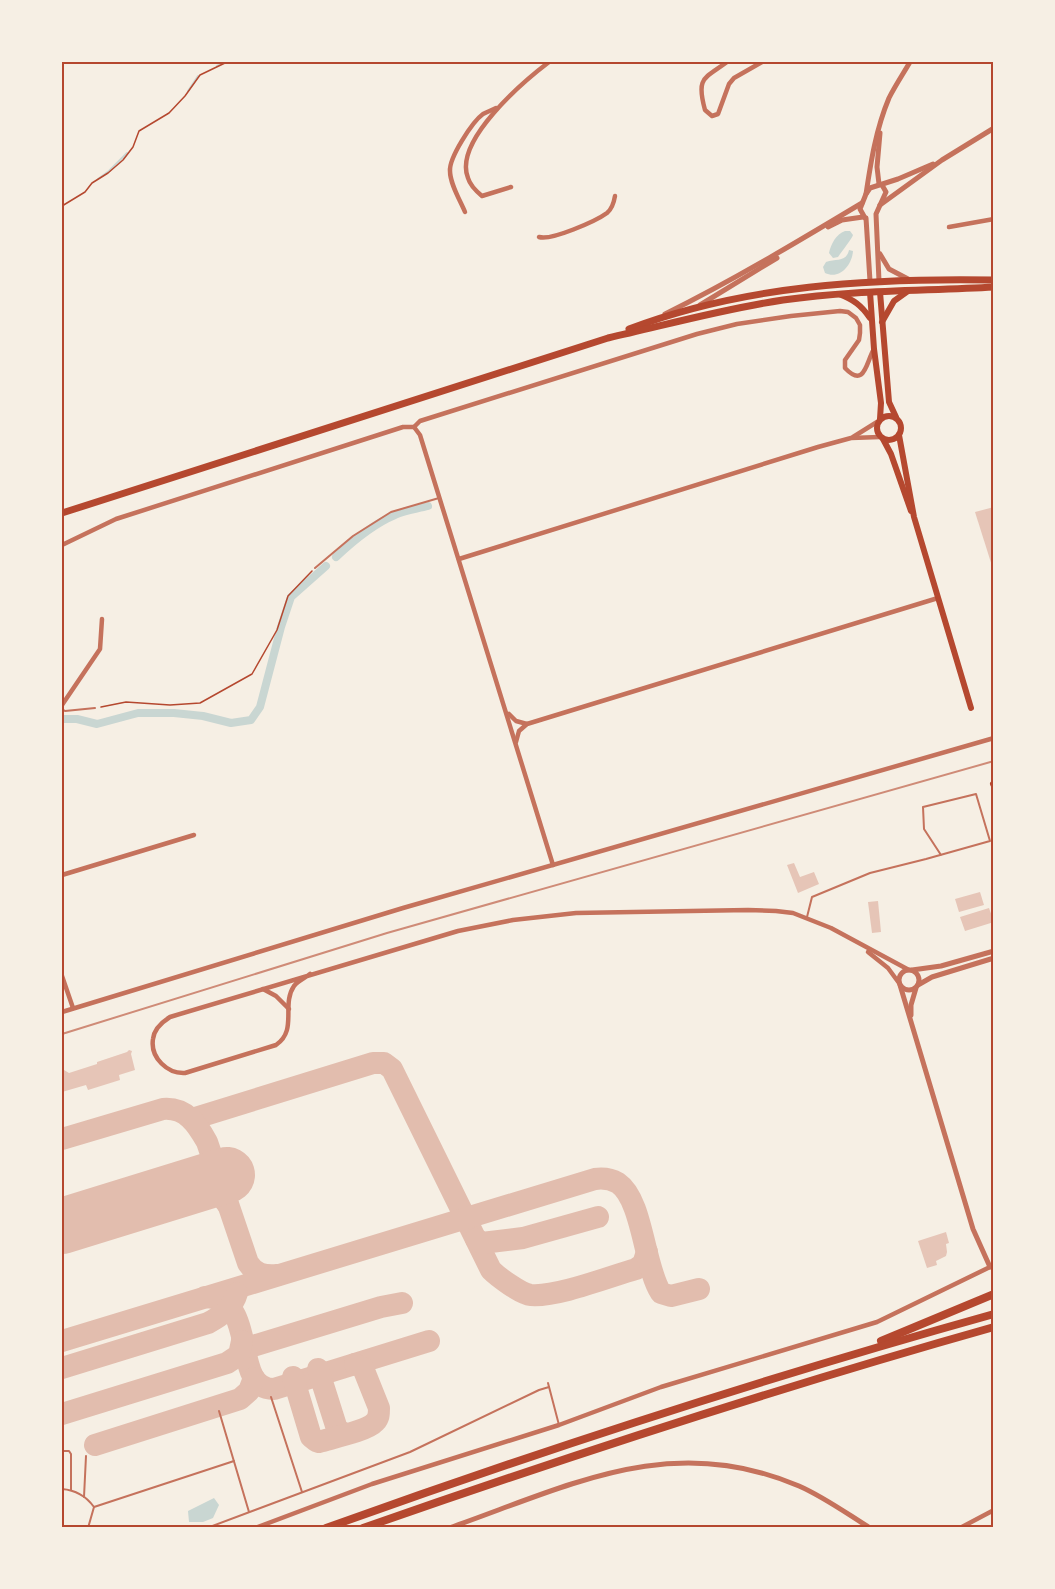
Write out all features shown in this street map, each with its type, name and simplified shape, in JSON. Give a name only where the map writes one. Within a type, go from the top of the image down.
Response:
[{"type":"highway","points":[[831,1361],[993,1294]]},
{"type":"highway","points":[[326,1527],[564,1445],[831,1361],[993,1314]]},
{"type":"highway","points":[[363,1527],[657,1428],[993,1327]]},
{"type":"main road","points":[[62,513],[608,338],[651,321],[692,310],[796,289],[870,281],[993,280]]},
{"type":"main road","points":[[870,281],[873,349],[881,403],[876,430],[882,438],[914,517],[971,708]]},
{"type":"main road","points":[[879,281],[889,402],[901,426],[899,435],[914,517]]},
{"type":"main road","points":[[608,338],[663,324],[784,300],[870,292],[993,288]]},
{"type":"main road","points":[[882,322],[894,301],[908,291]]},
{"type":"main road","points":[[839,294],[862,305],[871,319]]},
{"type":"main road","points":[[879,420],[889,415],[896,417]]},
{"type":"main road","points":[[882,438],[892,440],[899,435]]},
{"type":"street","points":[[511,187],[482,196],[467,177],[466,165],[469,153],[499,107],[549,62]]},
{"type":"street","points":[[727,62],[708,74],[702,84],[705,110],[712,116],[718,114],[729,84],[734,78],[762,62]]},
{"type":"street","points":[[866,194],[874,144],[880,125],[890,96],[910,62]]},
{"type":"street","points":[[465,212],[451,178],[452,160],[482,115],[499,107]]},
{"type":"street","points":[[663,324],[692,310],[842,220],[872,218],[886,192],[880,185],[877,167],[880,125]]},
{"type":"street","points":[[880,205],[942,160],[993,128]]},
{"type":"street","points":[[870,281],[865,218],[860,211],[866,194],[870,188],[942,160]]},
{"type":"street","points":[[539,237],[545,239],[560,234],[607,213],[615,196]]},
{"type":"street","points":[[651,321],[731,280],[862,203]]},
{"type":"street","points":[[876,214],[879,281]]},
{"type":"street","points":[[949,227],[993,219]]},
{"type":"street","points":[[878,250],[889,269],[911,281]]},
{"type":"street","points":[[62,545],[116,519],[403,427],[414,427],[420,421],[697,334],[737,324],[791,316],[848,312],[860,325],[859,340],[844,365],[850,374],[857,376],[866,371],[873,349]]},
{"type":"street","points":[[459,559],[850,438],[879,420]]},
{"type":"street","points":[[414,427],[420,435],[554,865]]},
{"type":"street","points":[[850,438],[882,438]]},
{"type":"street","points":[[516,742],[519,731],[527,724],[938,598]]},
{"type":"street","points":[[62,707],[100,649],[102,619]]},
{"type":"street","points":[[508,713],[516,721],[527,724]]},
{"type":"street","points":[[62,1012],[273,947],[993,738]]},
{"type":"street","points":[[62,875],[194,835]]},
{"type":"street","points":[[310,974],[293,988],[286,1034],[280,1042],[271,1047],[185,1073],[172,1072],[157,1058],[153,1044],[154,1036],[161,1024],[170,1017],[310,974],[458,931],[545,916],[610,912],[748,910],[776,911],[807,917],[919,976],[911,1005],[911,1020]]},
{"type":"street","points":[[255,1527],[372,1484],[559,1425],[695,1376],[877,1322],[992,1267],[973,1228],[899,984],[888,968],[859,944]]},
{"type":"street","points":[[899,984],[901,974],[910,970],[941,966],[993,951]]},
{"type":"street","points":[[899,984],[907,990],[938,975],[993,958]]},
{"type":"street","points":[[62,976],[73,1008]]},
{"type":"street","points":[[261,989],[276,996],[289,1009]]},
{"type":"street","points":[[449,1527],[602,1474],[634,1467],[681,1462],[734,1466],[773,1476],[821,1497],[866,1526]]},
{"type":"street","points":[[960,1527],[993,1510]]},
{"type":"lane","points":[[315,568],[353,536],[391,512],[439,498]]},
{"type":"lane","points":[[62,707],[65,711],[95,708]]},
{"type":"lane","points":[[807,917],[812,897],[828,889],[870,873],[941,855],[990,841],[976,794],[923,807],[924,829],[941,855]]},
{"type":"lane","points":[[207,1527],[421,1447],[548,1385],[559,1425]]},
{"type":"lane","points":[[271,1397],[302,1492]]},
{"type":"lane","points":[[219,1411],[249,1512]]},
{"type":"lane","points":[[62,1451],[69,1451],[71,1454],[71,1490]]},
{"type":"lane","points":[[84,1497],[86,1456]]},
{"type":"lane","points":[[94,1507],[234,1461]]},
{"type":"lane","points":[[62,1489],[71,1490],[84,1497],[94,1507]]},
{"type":"lane","points":[[88,1527],[94,1507]]},
{"type":"path","points":[[62,206],[85,192],[92,183],[123,160],[133,147],[139,131],[169,113],[200,75],[227,62]]},
{"type":"path","points":[[95,708],[126,702],[170,705],[200,703],[252,674],[277,630],[288,596],[315,568]]},
{"type":"shaded area","points":[[845,231],[850,231],[853,235],[838,257],[833,258],[829,253],[831,246]]},
{"type":"shaded area","points":[[849,250],[853,251],[852,256],[844,270],[830,275],[825,273],[823,267],[826,262],[846,257]]},
{"type":"shaded area","points":[[214,1498],[219,1505],[213,1518],[203,1522],[189,1522],[188,1511]]},
{"type":"building","points":[[994,507],[994,569],[993,569],[975,512]]},
{"type":"building","points":[[794,863],[800,877],[814,872],[819,884],[798,893],[787,865]]},
{"type":"building","points":[[980,892],[984,905],[959,912],[955,899]]},
{"type":"building","points":[[878,901],[881,932],[872,933],[868,902]]},
{"type":"building","points":[[989,908],[994,922],[965,931],[960,917]]},
{"type":"building","points":[[129,1050],[132,1051],[135,1070],[119,1075],[120,1080],[88,1090],[86,1085],[62,1092],[62,1063],[64,1070],[69,1073]]},
{"type":"building","points":[[946,1232],[949,1243],[946,1244],[946,1256],[936,1261],[937,1265],[927,1268],[918,1241]]},
{"type":"waterway","points":[[217,66],[225,62]]},
{"type":"waterway","points":[[188,91],[198,76]]},
{"type":"waterway","points":[[98,179],[127,153]]},
{"type":"waterway","points":[[336,557],[379,523],[403,512],[428,506]]},
{"type":"waterway","points":[[62,719],[77,719],[97,724],[138,713],[174,713],[203,716],[231,723],[251,720],[260,707],[291,597],[326,566]]},
{"type":"taxiway","points":[[192,1119],[373,1063],[384,1063],[392,1069],[491,1270],[504,1281],[531,1295],[555,1293],[636,1269],[643,1264],[647,1252]]},
{"type":"taxiway","points":[[62,1139],[163,1109],[171,1109],[184,1114],[195,1123],[207,1142],[248,1263],[260,1274],[277,1275]]},
{"type":"taxiway","points":[[62,1341],[595,1179],[606,1179],[618,1183],[633,1204],[655,1282],[661,1293],[671,1296],[699,1289]]},
{"type":"taxiway","points":[[184,1188],[198,1187],[215,1191],[228,1205]]},
{"type":"taxiway","points":[[476,1239],[482,1243],[523,1238],[598,1217]]},
{"type":"taxiway","points":[[62,1368],[208,1323],[226,1311],[233,1303],[237,1293]]},
{"type":"taxiway","points":[[205,1297],[222,1301],[233,1312],[240,1327],[252,1375],[260,1385],[274,1389],[429,1341]]},
{"type":"taxiway","points":[[242,1341],[246,1345],[253,1346],[381,1307],[402,1303]]},
{"type":"taxiway","points":[[62,1414],[227,1363],[239,1355],[242,1341]]},
{"type":"taxiway","points":[[293,1377],[311,1437],[319,1442],[365,1428],[377,1419],[379,1408],[363,1368],[355,1364]]},
{"type":"taxiway","points":[[318,1369],[337,1429],[345,1434]]},
{"type":"taxiway","points":[[95,1445],[240,1399],[249,1391],[254,1378]]},
{"type":"runway","points":[[62,1226],[227,1175]]},
{"type":"railway","points":[[62,1034],[387,933],[994,761]]}]
